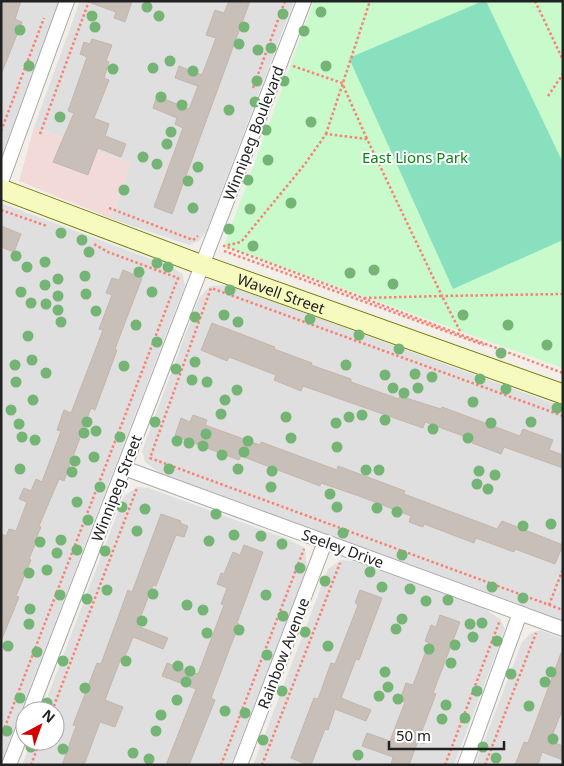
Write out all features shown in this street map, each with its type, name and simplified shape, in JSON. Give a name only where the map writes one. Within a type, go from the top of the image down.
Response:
[{"type":"street","points":[[1,182],[67,1]]},
{"type":"street","name":"Winnipeg Boulevard","points":[[202,265],[304,1]]},
{"type":"street","name":"Wavell Street","points":[[1,189],[202,265],[563,394]]},
{"type":"street","name":"Winnipeg Street","points":[[34,701],[202,265]]},
{"type":"street","name":"Seeley Drive","points":[[124,468],[563,629]]},
{"type":"street","name":"Rainbow Avenue","points":[[240,765],[325,542]]},
{"type":"street","points":[[465,765],[520,613]]},
{"type":"street","points":[[9,765],[15,750]]},
{"type":"path","points":[[40,134],[89,1]]},
{"type":"path","points":[[251,95],[285,1]]},
{"type":"path","points":[[370,1],[326,134],[305,164],[241,242],[224,246],[563,373]]},
{"type":"path","points":[[535,1],[563,60]]},
{"type":"path","points":[[1,131],[46,10]]},
{"type":"path","points":[[281,62],[342,83],[460,331]]},
{"type":"path","points":[[548,96],[563,74]]},
{"type":"path","points":[[326,134],[367,139]]},
{"type":"path","points":[[109,208],[193,240],[199,235]]},
{"type":"path","points":[[1,210],[48,226]]},
{"type":"path","points":[[1,738],[178,278],[108,252],[94,243]]},
{"type":"path","points":[[224,251],[563,373]]},
{"type":"path","points":[[563,416],[212,288],[150,458],[563,610]]},
{"type":"path","points":[[362,298],[563,294]]},
{"type":"path","points":[[56,701],[137,487]]},
{"type":"path","points":[[221,765],[305,548]]},
{"type":"path","points":[[262,765],[341,560]]},
{"type":"path","points":[[549,605],[563,569]]},
{"type":"path","points":[[445,765],[500,619]]},
{"type":"path","points":[[485,765],[536,631]]},
{"type":"path","points":[[31,765],[36,751]]},
{"type":"shaded area","points":[[1,1],[60,1],[4,157],[1,159]]},
{"type":"shaded area","points":[[80,1],[294,1],[206,232],[199,241],[189,245],[112,219],[130,163],[34,127]]},
{"type":"shaded area","points":[[34,127],[130,163],[112,219],[19,181]]},
{"type":"shaded area","points":[[1,203],[172,267],[182,274],[185,285],[25,701],[15,701],[15,727],[1,763]]},
{"type":"shaded area","points":[[227,285],[563,407],[563,620],[160,473],[145,462],[142,451],[199,298],[210,286]]},
{"type":"shaded area","points":[[137,487],[149,488],[290,540],[305,548],[307,568],[231,765],[22,765],[27,751],[65,751],[65,701],[46,701],[124,496]]},
{"type":"shaded area","points":[[341,560],[353,561],[481,606],[500,619],[505,629],[454,765],[253,765],[328,569]]},
{"type":"shaded area","points":[[540,630],[563,639],[563,765],[475,765],[522,642],[531,633]]},
{"type":"green space","name":"East Lions Park","points":[[314,1],[563,1],[563,368],[224,246]]},
{"type":"green space","points":[[486,1],[563,163],[563,240],[453,289],[349,58]]},
{"type":"building","points":[[1,1],[21,1],[15,19],[22,22],[2,72]]},
{"type":"building","points":[[92,1],[132,1],[125,22],[114,18],[116,12],[91,3]]},
{"type":"building","points":[[229,1],[250,1],[172,214],[154,207],[183,128],[175,124],[177,118],[153,108],[157,96],[189,109],[198,86],[175,78],[179,66],[202,75],[216,38],[206,35],[215,10],[224,13]]},
{"type":"building","points":[[92,39],[112,45],[106,61],[109,62],[104,78],[109,80],[94,118],[109,124],[105,136],[126,144],[121,157],[98,148],[88,175],[53,162],[74,113],[68,111],[87,57],[80,54],[84,42],[90,44]]},
{"type":"building","points":[[1,226],[21,234],[14,252],[1,247]]},
{"type":"building","points":[[123,270],[142,278],[115,349],[117,350],[95,410],[91,408],[64,481],[59,479],[39,526],[41,527],[38,537],[29,559],[31,560],[16,596],[19,597],[1,641],[1,534],[6,536],[9,529],[16,531],[27,502],[19,499],[24,488],[31,491],[36,479],[42,482],[61,431],[57,430],[64,410],[71,413],[103,330],[99,329],[112,295],[106,293],[112,278],[119,280]]},
{"type":"building","points":[[212,323],[275,347],[274,349],[312,363],[311,365],[351,379],[351,382],[399,399],[400,396],[441,409],[442,407],[520,436],[523,429],[553,440],[549,450],[563,455],[563,468],[504,447],[501,454],[472,443],[474,440],[425,422],[423,428],[303,386],[301,391],[274,380],[276,375],[229,357],[227,361],[201,350]]},
{"type":"building","points":[[193,415],[207,420],[205,425],[260,445],[261,442],[337,470],[338,466],[405,491],[404,494],[497,529],[502,521],[563,545],[555,564],[515,549],[514,552],[476,538],[474,543],[424,524],[423,527],[409,522],[411,516],[359,496],[321,483],[320,486],[241,456],[239,460],[175,436],[181,418],[190,422]]},
{"type":"building","points":[[161,514],[181,521],[180,523],[188,526],[184,537],[176,535],[156,586],[153,585],[137,626],[168,638],[163,649],[133,637],[124,659],[121,658],[105,700],[123,707],[115,727],[100,722],[84,765],[62,765],[76,726],[73,725],[97,663],[101,664],[128,590],[132,592]]},
{"type":"building","points":[[244,545],[263,552],[237,623],[239,624],[211,698],[215,700],[189,765],[166,765],[196,689],[162,676],[167,663],[198,674],[224,605],[221,604],[227,588],[217,584],[221,573],[224,574],[233,552],[240,555]]},
{"type":"building","points":[[360,590],[382,598],[359,660],[356,659],[341,698],[371,710],[366,721],[335,709],[328,730],[325,729],[311,765],[308,765],[291,758],[314,698],[318,699],[331,663],[335,664],[358,605],[355,603]]},
{"type":"building","points":[[440,615],[460,622],[433,693],[436,694],[409,765],[391,765],[393,757],[362,746],[367,733],[390,741],[405,702],[400,700],[406,683],[413,685],[429,643],[425,641],[431,625],[436,627]]},
{"type":"building","points":[[561,653],[563,654],[563,708],[550,741],[563,746],[563,760],[542,752],[538,765],[515,765],[524,742],[528,743]]}]
